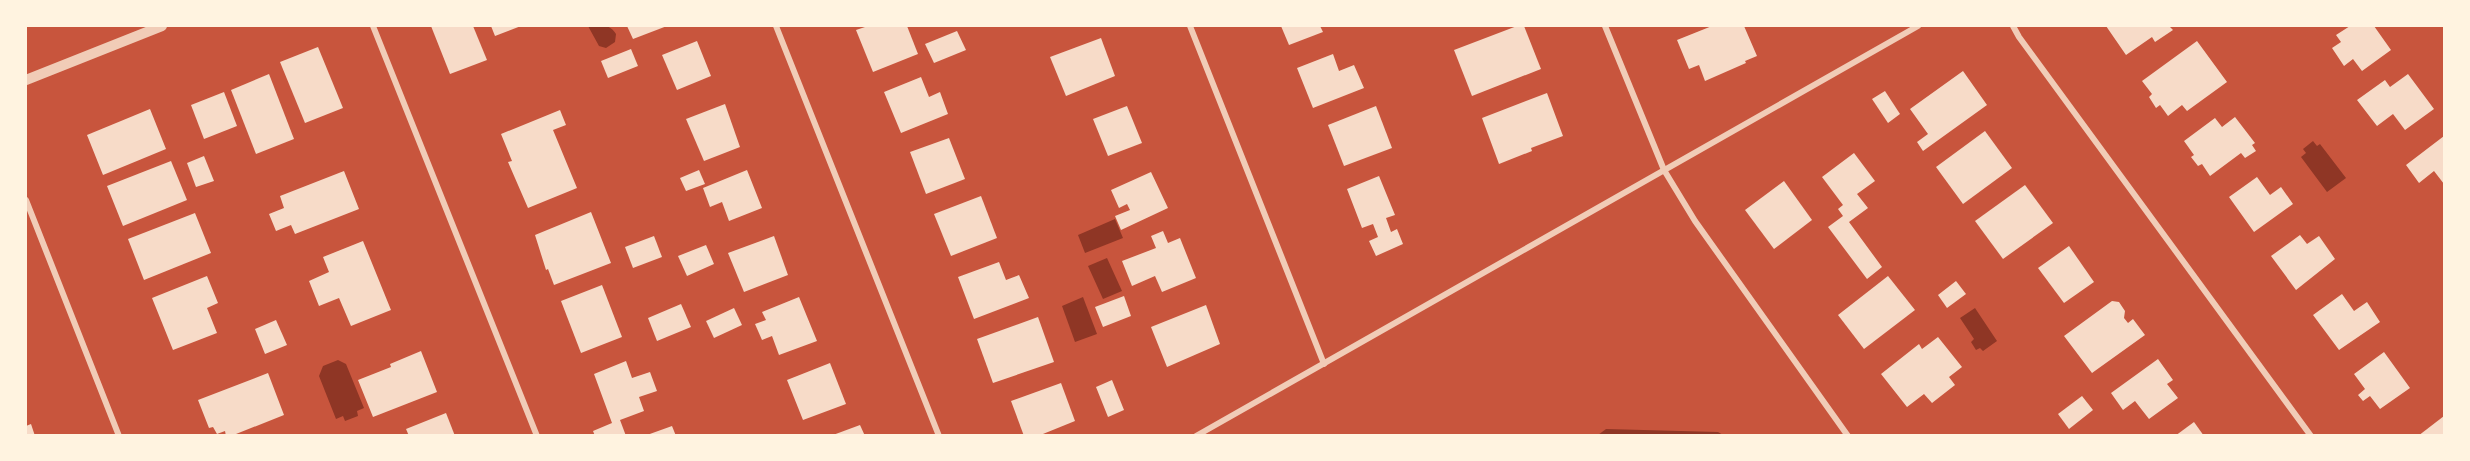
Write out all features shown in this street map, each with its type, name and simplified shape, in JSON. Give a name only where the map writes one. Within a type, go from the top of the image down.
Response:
[{"type":"street","points":[[26,80],[162,26]]},
{"type":"street","points":[[373,26],[537,435]]},
{"type":"street","points":[[776,26],[939,435]]},
{"type":"street","points":[[1190,26],[1324,364]]},
{"type":"street","points":[[1605,26],[1664,170],[1695,221],[1848,435]]},
{"type":"street","points":[[1196,435],[1918,26]]},
{"type":"street","points":[[2013,26],[2019,38],[2311,435]]},
{"type":"street","points":[[26,200],[119,435]]},
{"type":"shaded area","points":[[588,26],[611,28],[616,34],[615,42],[606,48],[599,46]]},
{"type":"shaded area","points":[[2313,141],[2317,146],[2320,144],[2346,178],[2327,192],[2301,157],[2306,153],[2303,149]]},
{"type":"shaded area","points":[[1115,219],[1123,238],[1085,253],[1078,235]]},
{"type":"shaded area","points":[[1107,258],[1122,291],[1103,299],[1088,266]]},
{"type":"shaded area","points":[[1083,297],[1097,334],[1075,342],[1062,306]]},
{"type":"shaded area","points":[[1975,308],[1997,341],[1983,351],[1980,348],[1976,350],[1971,342],[1974,339],[1960,318]]},
{"type":"shaded area","points":[[338,360],[346,364],[364,408],[357,411],[358,416],[345,421],[343,416],[336,419],[319,376],[323,366]]},
{"type":"shaded area","points":[[1606,429],[1718,432],[1723,435],[1598,435]]},
{"type":"building","points":[[431,26],[473,26],[487,60],[450,74]]},
{"type":"building","points":[[491,26],[521,26],[495,36]]},
{"type":"building","points":[[627,26],[667,26],[633,39]]},
{"type":"building","points":[[868,26],[907,26],[918,54],[873,72],[856,30]]},
{"type":"building","points":[[1281,26],[1320,26],[1323,32],[1289,45]]},
{"type":"building","points":[[1517,26],[1524,26],[1541,69],[1472,96],[1454,50]]},
{"type":"building","points":[[1712,26],[1744,26],[1757,56],[1705,81],[1699,65],[1689,69],[1677,40]]},
{"type":"building","points":[[2106,26],[2169,26],[2173,30],[2155,42],[2152,37],[2126,55]]},
{"type":"building","points":[[2350,26],[2374,26],[2391,50],[2362,71],[2353,59],[2344,66],[2332,48],[2341,42],[2336,35]]},
{"type":"building","points":[[957,31],[966,50],[934,63],[925,44]]},
{"type":"building","points":[[1101,38],[1115,76],[1066,96],[1050,57]]},
{"type":"building","points":[[697,41],[711,76],[677,90],[662,55]]},
{"type":"building","points":[[2197,41],[2227,82],[2187,111],[2182,105],[2168,116],[2160,105],[2156,108],[2149,97],[2152,94],[2142,81]]},
{"type":"building","points":[[318,47],[343,108],[305,123],[280,62]]},
{"type":"building","points":[[631,49],[638,66],[608,78],[601,61]]},
{"type":"building","points":[[1333,54],[1339,71],[1354,65],[1364,88],[1313,108],[1297,68]]},
{"type":"building","points":[[1963,71],[1987,105],[1923,151],[1917,142],[1928,134],[1910,109]]},
{"type":"building","points":[[269,74],[294,139],[256,154],[231,90]]},
{"type":"building","points":[[2408,74],[2434,109],[2405,130],[2393,114],[2377,126],[2357,100],[2385,80],[2390,87]]},
{"type":"building","points":[[921,77],[929,97],[940,92],[948,114],[901,133],[884,92]]},
{"type":"building","points":[[1885,91],[1900,114],[1888,123],[1872,99]]},
{"type":"building","points":[[224,92],[237,126],[204,139],[191,105]]},
{"type":"building","points":[[1547,93],[1563,136],[1531,148],[1532,151],[1499,164],[1482,118]]},
{"type":"building","points":[[725,104],[740,147],[704,161],[686,119]]},
{"type":"building","points":[[1127,106],[1142,143],[1108,156],[1093,119]]},
{"type":"building","points":[[1376,106],[1392,148],[1344,166],[1328,125]]},
{"type":"building","points":[[150,109],[166,149],[103,175],[87,135]]},
{"type":"building","points":[[560,110],[566,125],[553,130],[577,188],[528,208],[508,162],[512,161],[501,134]]},
{"type":"building","points":[[2235,117],[2255,143],[2252,145],[2256,151],[2245,158],[2241,153],[2210,176],[2202,164],[2198,166],[2191,157],[2194,155],[2184,141],[2215,118],[2222,127]]},
{"type":"building","points":[[1985,131],[2012,168],[1963,204],[1936,167]]},
{"type":"building","points":[[2444,136],[2444,184],[2434,171],[2419,183],[2406,165]]},
{"type":"building","points":[[949,138],[965,179],[926,194],[910,152]]},
{"type":"building","points":[[1854,153],[1875,181],[1857,194],[1868,208],[1849,222],[1882,267],[1867,279],[1828,227],[1843,216],[1838,209],[1843,205],[1822,177]]},
{"type":"building","points":[[204,156],[214,181],[196,187],[187,163]]},
{"type":"building","points":[[171,161],[187,200],[123,226],[107,186]]},
{"type":"building","points":[[699,170],[705,184],[686,191],[680,178]]},
{"type":"building","points":[[747,170],[762,208],[729,221],[722,202],[710,207],[703,188]]},
{"type":"building","points":[[344,171],[359,209],[295,234],[291,225],[276,231],[269,214],[284,208],[280,196]]},
{"type":"building","points":[[1151,172],[1168,208],[1121,230],[1115,216],[1130,210],[1127,204],[1119,208],[1111,190]]},
{"type":"building","points":[[1379,176],[1395,215],[1386,218],[1391,232],[1397,229],[1403,244],[1376,256],[1369,241],[1378,237],[1373,224],[1362,228],[1347,189]]},
{"type":"building","points":[[2257,177],[2270,195],[2281,187],[2293,204],[2254,232],[2229,197]]},
{"type":"building","points":[[1784,181],[1812,220],[1774,249],[1745,210]]},
{"type":"building","points":[[2025,185],[2053,223],[2003,259],[1975,221]]},
{"type":"building","points":[[981,196],[997,238],[951,256],[934,214]]},
{"type":"building","points":[[591,212],[611,263],[554,285],[548,269],[546,270],[535,235]]},
{"type":"building","points":[[195,213],[211,253],[144,280],[128,239]]},
{"type":"building","points":[[1163,231],[1168,243],[1180,238],[1196,278],[1162,292],[1155,276],[1132,286],[1122,261],[1156,248],[1151,236]]},
{"type":"building","points":[[2300,235],[2307,244],[2319,236],[2335,259],[2296,290],[2271,256]]},
{"type":"building","points":[[654,236],[662,257],[633,268],[625,247]]},
{"type":"building","points":[[774,236],[788,275],[744,292],[728,253]]},
{"type":"building","points":[[363,241],[391,310],[351,326],[339,298],[319,306],[309,281],[329,272],[323,257]]},
{"type":"building","points":[[706,245],[714,264],[687,276],[678,256]]},
{"type":"building","points":[[2069,246],[2094,282],[2064,303],[2038,268]]},
{"type":"building","points":[[999,262],[1006,280],[1019,275],[1029,298],[974,319],[958,277]]},
{"type":"building","points":[[207,276],[218,303],[207,308],[217,333],[173,350],[152,298]]},
{"type":"building","points":[[1888,276],[1915,310],[1864,349],[1838,315]]},
{"type":"building","points":[[1956,281],[1966,294],[1947,308],[1938,295]]},
{"type":"building","points":[[602,285],[622,337],[581,353],[561,301]]},
{"type":"building","points":[[2342,294],[2354,311],[2367,302],[2380,322],[2339,350],[2313,315]]},
{"type":"building","points":[[1124,296],[1131,316],[1103,327],[1095,307]]},
{"type":"building","points":[[799,297],[817,341],[779,355],[772,336],[762,340],[755,324],[766,320],[762,312]]},
{"type":"building","points":[[2112,301],[2119,302],[2125,311],[2124,318],[2128,323],[2133,319],[2145,335],[2092,373],[2064,336]]},
{"type":"building","points":[[681,304],[691,327],[657,341],[648,318]]},
{"type":"building","points":[[1206,305],[1220,344],[1167,367],[1151,327]]},
{"type":"building","points":[[734,308],[742,325],[714,338],[706,321]]},
{"type":"building","points":[[1038,317],[1054,362],[993,383],[977,339]]},
{"type":"building","points":[[276,320],[287,345],[265,354],[255,329]]},
{"type":"building","points":[[1938,337],[1962,367],[1949,377],[1955,385],[1932,403],[1924,394],[1907,407],[1881,374],[1919,344],[1922,349]]},
{"type":"building","points":[[421,351],[437,392],[373,417],[358,380],[391,367],[390,364]]},
{"type":"building","points":[[2384,352],[2410,388],[2380,409],[2370,396],[2363,401],[2358,395],[2365,389],[2354,374]]},
{"type":"building","points":[[2158,359],[2173,380],[2167,384],[2178,398],[2149,419],[2135,401],[2123,410],[2111,393]]},
{"type":"building","points":[[626,361],[632,378],[650,372],[657,391],[639,397],[644,411],[620,420],[626,436],[595,436],[593,431],[612,423],[594,374]]},
{"type":"building","points":[[830,363],[846,404],[803,420],[787,380]]},
{"type":"building","points":[[268,373],[284,415],[231,436],[226,436],[225,431],[217,434],[213,427],[209,428],[198,400]]},
{"type":"building","points":[[1112,380],[1124,410],[1108,417],[1096,387]]},
{"type":"building","points":[[1061,383],[1075,421],[1038,436],[1024,436],[1011,401]]},
{"type":"building","points":[[2082,396],[2093,410],[2069,429],[2058,414]]},
{"type":"building","points":[[446,413],[455,436],[409,436],[406,429]]},
{"type":"building","points":[[2444,416],[2444,436],[2418,436]]},
{"type":"building","points":[[2194,422],[2204,436],[2175,436]]},
{"type":"building","points":[[31,424],[35,436],[26,436],[26,426]]},
{"type":"building","points":[[860,425],[865,436],[833,436],[833,435]]},
{"type":"building","points":[[672,426],[676,436],[647,436],[647,435]]}]
